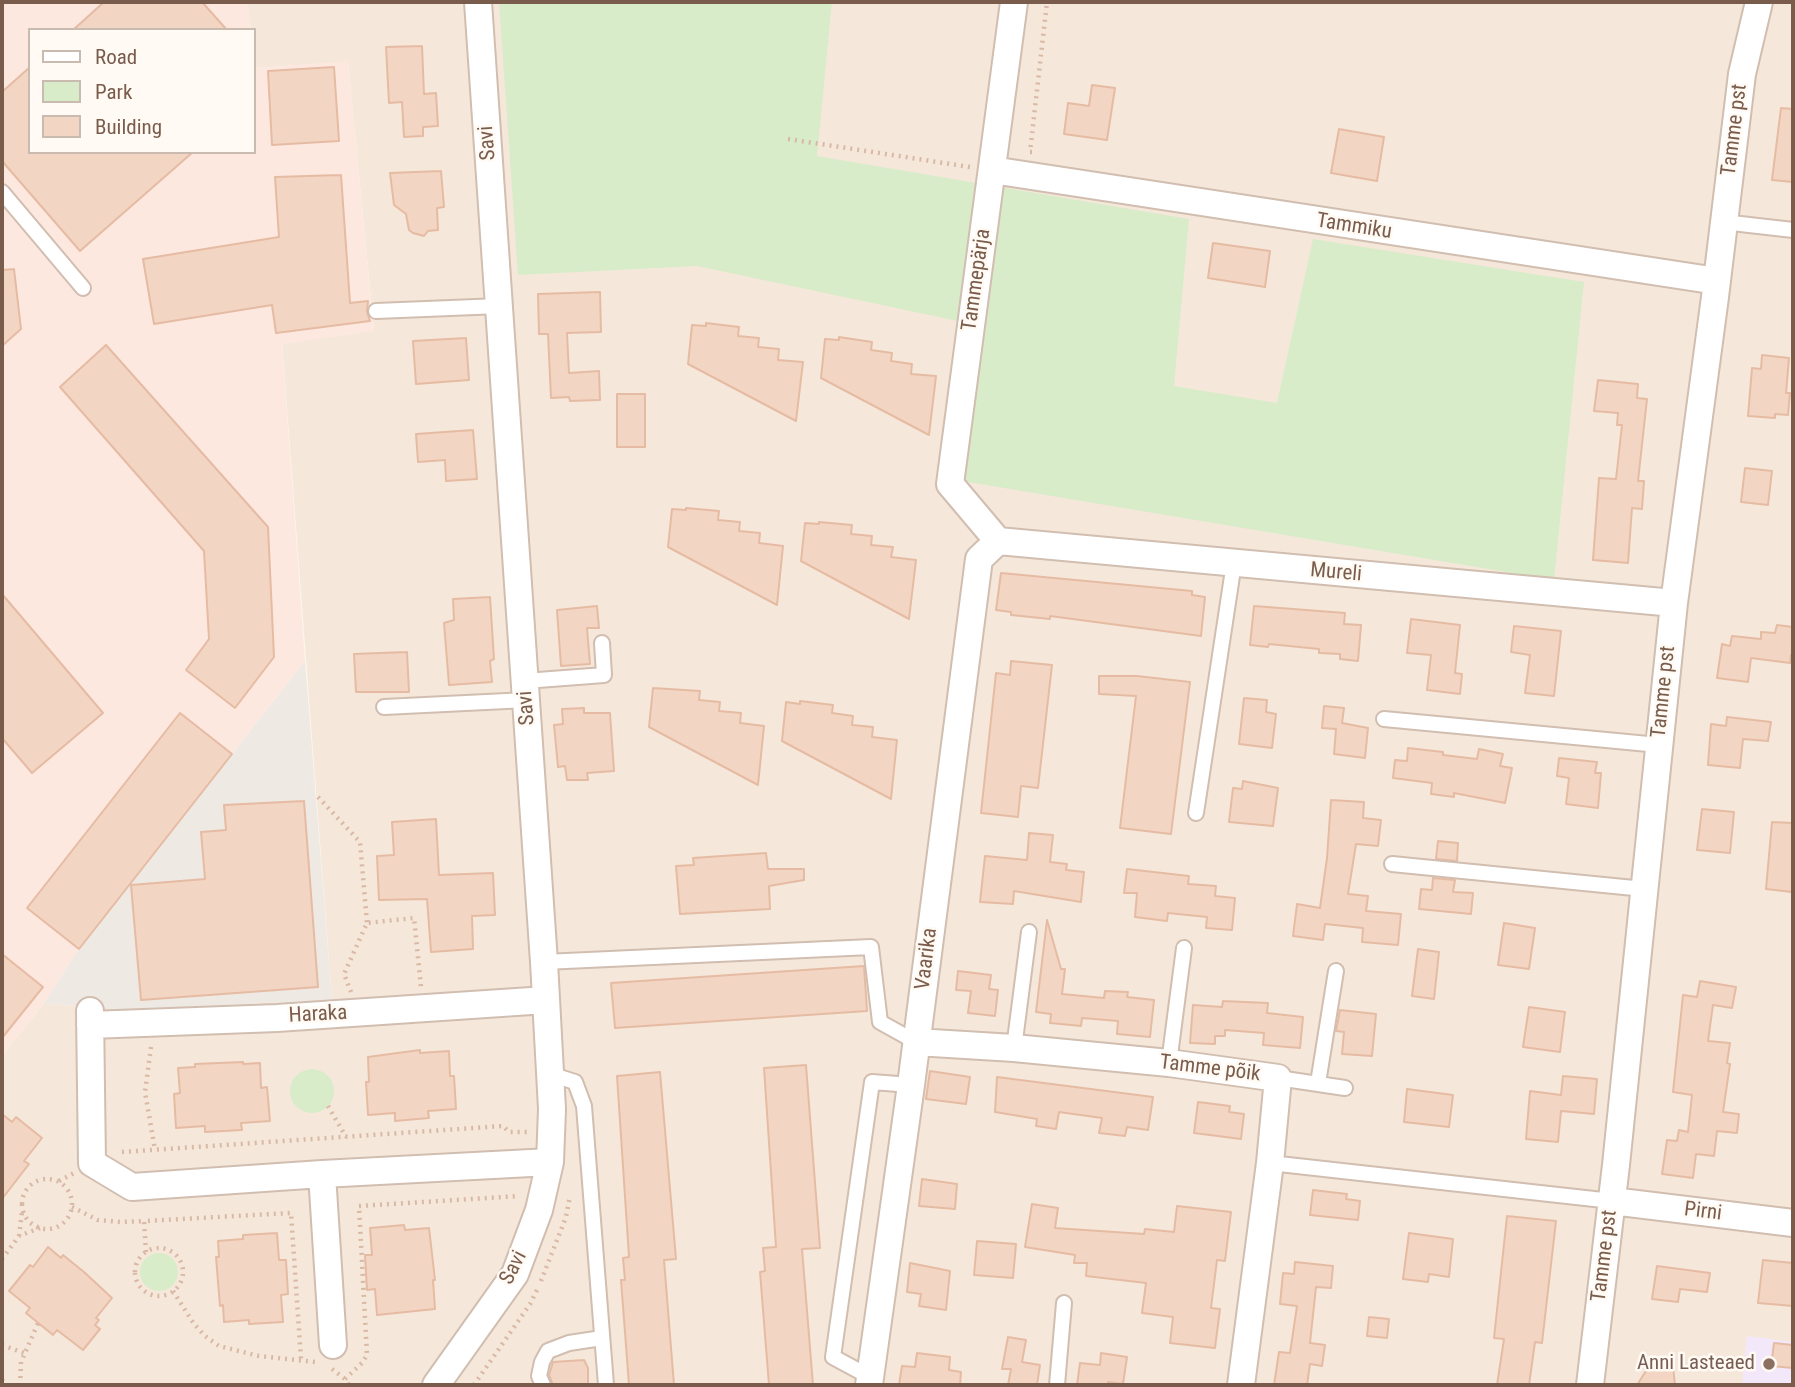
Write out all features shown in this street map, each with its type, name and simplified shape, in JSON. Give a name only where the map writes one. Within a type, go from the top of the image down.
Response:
[{"type":"street","name":"Savi","points":[[436,1385],[515,1274],[538,1210],[550,1162],[551,1074],[478,2]]},
{"type":"street","name":"Tammepärja","points":[[998,541],[950,484],[1014,2]]},
{"type":"street","name":"Tamme pst","points":[[1590,1385],[1612,1201],[1674,603],[1742,74],[1759,2]]},
{"type":"street","name":"Tammiku","points":[[992,170],[1717,281]]},
{"type":"street","name":"Mureli","points":[[998,541],[1674,603]]},
{"type":"street","name":"Vaarika","points":[[870,1381],[979,559],[998,541]]},
{"type":"street","name":"Haraka","points":[[92,1154],[90,1018],[154,1022],[277,1018],[546,1000]]},
{"type":"street","name":"Tamme põik","points":[[916,1042],[1014,1048],[1278,1077],[1270,1163],[1241,1385]]},
{"type":"street","points":[[92,1154],[92,1163],[132,1187],[550,1162]]},
{"type":"street","points":[[323,1174],[328,1359]]},
{"type":"street","name":"Pirni","points":[[1612,1201],[1793,1223]]},
{"type":"lane","points":[[2,192],[83,288]]},
{"type":"lane","points":[[1723,222],[1793,230]]},
{"type":"lane","points":[[376,311],[500,306]]},
{"type":"lane","points":[[1196,813],[1234,563]]},
{"type":"lane","points":[[384,707],[526,690],[604,675],[602,643]]},
{"type":"lane","points":[[1384,719],[1659,745]]},
{"type":"lane","points":[[1392,864],[1644,889]]},
{"type":"lane","points":[[1014,1048],[1029,932]]},
{"type":"lane","points":[[544,962],[871,947],[880,1022],[916,1042]]},
{"type":"lane","points":[[1169,1063],[1184,948]]},
{"type":"lane","points":[[1318,1083],[1336,971]]},
{"type":"lane","points":[[551,1074],[575,1082],[584,1106],[606,1385]]},
{"type":"lane","points":[[1278,1077],[1345,1088]]},
{"type":"lane","points":[[870,1381],[834,1357],[845,1274],[872,1082],[911,1085]]},
{"type":"lane","points":[[1270,1163],[1612,1201]]},
{"type":"lane","points":[[1057,1385],[1064,1303]]},
{"type":"lane","points":[[542,1385],[539,1377],[548,1351],[569,1343],[602,1338]]},
{"type":"path","points":[[1044,154],[1030,152],[1046,2]]},
{"type":"path","points":[[788,139],[992,170]]},
{"type":"path","points":[[318,797],[360,842],[367,923],[344,974],[351,992]]},
{"type":"path","points":[[367,923],[414,918],[421,989]]},
{"type":"path","points":[[154,1022],[145,1092],[155,1150]]},
{"type":"path","points":[[328,1106],[346,1137]]},
{"type":"path","points":[[92,1154],[503,1126],[509,1132],[531,1132]]},
{"type":"path","points":[[2,1259],[19,1236],[23,1195],[28,1187],[42,1179],[51,1179],[65,1186],[72,1199],[72,1207],[66,1220],[47,1230],[32,1224],[23,1212]]},
{"type":"path","points":[[345,1379],[362,1363],[367,1354],[359,1206],[520,1196]]},
{"type":"path","points":[[72,1207],[98,1220],[120,1223],[290,1213],[301,1359]]},
{"type":"path","points":[[144,1220],[146,1252]]},
{"type":"path","points":[[19,1236],[40,1228]]},
{"type":"path","points":[[160,1248],[178,1258],[183,1272],[173,1291],[166,1295],[151,1295],[139,1286],[136,1264],[146,1252],[160,1248]]},
{"type":"path","points":[[173,1291],[194,1324],[219,1346],[260,1356],[328,1359],[349,1385]]},
{"type":"path","points":[[20,1385],[24,1353],[39,1321]]},
{"type":"path","points":[[2,1345],[24,1353]]},
{"type":"path","points":[[2,1380],[7,1385]]},
{"type":"shaded area","points":[[2,2],[247,2],[251,28],[28,28],[28,154],[256,154],[256,68],[348,61],[374,331],[282,344],[305,661],[79,949],[44,1003],[2,1056]]},
{"type":"shaded area","points":[[247,2],[1793,2],[1793,1385],[2,1385],[2,1056],[44,1003],[115,1010],[332,1000],[282,343],[374,330],[348,62],[256,68],[256,28],[251,28]]},
{"type":"shaded area","points":[[305,661],[332,1000],[115,1010],[44,1003],[79,949]]},
{"type":"shaded area","name":"Anni Lasteaed","points":[[1747,1336],[1793,1342],[1793,1385],[1742,1385]]},
{"type":"green space","points":[[499,2],[832,2],[817,156],[1189,219],[1174,386],[1277,403],[1313,239],[1584,282],[1554,580],[962,481],[986,327],[697,266],[518,275]]},
{"type":"green space","points":[[312,1069],[328,1075],[334,1091],[328,1107],[312,1113],[296,1107],[290,1091],[296,1075]]},
{"type":"green space","points":[[159,1253],[172,1259],[178,1272],[172,1285],[159,1291],[146,1285],[140,1272],[146,1259]]},
{"type":"building","points":[[104,2],[202,2],[225,28],[75,28]]},
{"type":"building","points":[[422,46],[424,94],[436,93],[438,126],[423,127],[423,136],[404,137],[402,102],[389,103],[386,47]]},
{"type":"building","points":[[334,67],[339,141],[272,145],[268,71]]},
{"type":"building","points":[[28,69],[28,154],[191,154],[80,251],[2,161],[2,92]]},
{"type":"building","points":[[1092,85],[1115,88],[1107,140],[1064,134],[1068,103],[1089,106]]},
{"type":"building","points":[[1781,108],[1793,109],[1793,182],[1772,180]]},
{"type":"building","points":[[1339,129],[1384,137],[1377,181],[1331,173]]},
{"type":"building","points":[[441,171],[444,207],[437,208],[438,230],[428,231],[424,236],[413,233],[409,230],[406,214],[394,205],[390,173]]},
{"type":"building","points":[[341,175],[350,303],[368,301],[370,321],[276,333],[272,305],[154,324],[143,259],[279,237],[275,177]]},
{"type":"building","points":[[1213,243],[1270,251],[1265,287],[1208,278]]},
{"type":"building","points":[[14,269],[21,329],[2,346],[2,270]]},
{"type":"building","points":[[600,292],[601,332],[567,333],[569,373],[599,371],[600,400],[570,401],[569,397],[551,398],[548,334],[539,334],[538,294]]},
{"type":"building","points":[[706,323],[739,327],[738,336],[759,338],[758,347],[779,349],[778,360],[803,362],[796,421],[688,364],[692,325],[706,326]]},
{"type":"building","points":[[839,337],[872,342],[871,350],[892,353],[891,361],[912,364],[911,374],[936,376],[929,435],[821,378],[825,339],[839,340]]},
{"type":"building","points":[[466,338],[469,380],[416,384],[413,341]]},
{"type":"building","points":[[106,345],[268,527],[274,657],[235,708],[186,670],[209,639],[204,551],[60,387]]},
{"type":"building","points":[[1762,355],[1789,358],[1786,393],[1790,393],[1788,415],[1775,414],[1775,418],[1748,416],[1752,368],[1761,369]]},
{"type":"building","points":[[1598,380],[1638,384],[1637,398],[1647,399],[1638,481],[1644,481],[1642,509],[1632,508],[1628,563],[1593,560],[1599,478],[1616,479],[1622,425],[1617,425],[1618,413],[1594,411]]},
{"type":"building","points":[[617,394],[645,394],[645,447],[617,447]]},
{"type":"building","points":[[473,430],[477,479],[446,481],[445,460],[418,462],[416,434]]},
{"type":"building","points":[[1745,468],[1772,471],[1768,505],[1741,502]]},
{"type":"building","points":[[672,509],[719,511],[718,520],[740,522],[739,531],[760,533],[759,543],[783,546],[777,605],[668,547]]},
{"type":"building","points":[[805,523],[852,525],[851,534],[872,536],[871,545],[893,547],[891,557],[916,560],[909,619],[801,561]]},
{"type":"building","points":[[1001,573],[1192,591],[1192,595],[1205,597],[1201,636],[1050,616],[1050,619],[1011,615],[1011,612],[996,610]]},
{"type":"building","points":[[2,594],[103,713],[32,773],[2,738]]},
{"type":"building","points":[[490,597],[494,659],[490,661],[492,682],[449,685],[444,623],[454,620],[453,599]]},
{"type":"building","points":[[597,606],[599,628],[587,628],[590,664],[561,666],[557,610]]},
{"type":"building","points":[[1254,606],[1345,613],[1344,624],[1361,625],[1358,661],[1340,659],[1340,654],[1319,653],[1319,649],[1250,645]]},
{"type":"building","points":[[1411,619],[1460,625],[1455,673],[1462,674],[1460,694],[1427,690],[1431,655],[1407,653]]},
{"type":"building","points":[[1777,625],[1793,627],[1793,656],[1791,655],[1790,663],[1751,658],[1748,682],[1717,678],[1722,644],[1730,646],[1732,636],[1761,639],[1761,632],[1775,633]]},
{"type":"building","points":[[1514,626],[1561,631],[1554,696],[1525,693],[1530,655],[1511,652]]},
{"type":"building","points":[[407,652],[409,692],[356,692],[354,654]]},
{"type":"building","points":[[1011,661],[1052,665],[1038,788],[1021,786],[1018,817],[981,813],[996,673],[1010,675]]},
{"type":"building","points":[[1099,676],[1137,676],[1190,682],[1171,834],[1120,828],[1136,696],[1099,694]]},
{"type":"building","points":[[653,688],[700,691],[699,700],[720,702],[719,711],[741,713],[740,723],[764,726],[758,785],[649,727]]},
{"type":"building","points":[[1244,698],[1267,700],[1266,712],[1276,714],[1272,748],[1239,744]]},
{"type":"building","points":[[800,701],[833,705],[832,713],[853,716],[852,725],[873,727],[872,737],[897,740],[891,799],[782,741],[786,702],[800,704]]},
{"type":"building","points":[[1324,706],[1344,708],[1342,723],[1368,728],[1365,758],[1334,754],[1336,729],[1322,728]]},
{"type":"building","points":[[584,708],[584,713],[610,713],[614,771],[587,773],[588,780],[567,780],[565,766],[558,767],[554,725],[563,724],[562,709]]},
{"type":"building","points":[[180,713],[232,754],[79,949],[27,908]]},
{"type":"building","points":[[1727,717],[1771,722],[1768,741],[1743,739],[1740,768],[1708,765],[1711,724],[1726,726]]},
{"type":"building","points":[[1408,748],[1477,759],[1479,749],[1503,754],[1500,766],[1512,768],[1505,803],[1454,793],[1454,797],[1431,794],[1432,783],[1393,778],[1395,760],[1407,761]]},
{"type":"building","points":[[1559,758],[1597,762],[1595,773],[1601,773],[1598,808],[1566,804],[1569,778],[1557,776]]},
{"type":"building","points":[[1243,781],[1278,788],[1273,826],[1229,822],[1233,788],[1242,789]]},
{"type":"building","points":[[1331,800],[1364,802],[1363,818],[1381,820],[1378,846],[1356,844],[1348,894],[1368,896],[1366,911],[1401,914],[1398,945],[1362,942],[1363,928],[1325,924],[1323,940],[1293,936],[1297,904],[1320,908]]},
{"type":"building","points":[[304,801],[318,987],[141,1000],[131,885],[205,879],[201,832],[226,830],[224,805]]},
{"type":"building","points":[[1702,809],[1734,812],[1730,853],[1697,850]]},
{"type":"building","points":[[436,819],[439,875],[493,873],[495,915],[472,916],[473,949],[431,952],[427,899],[379,900],[377,856],[394,855],[392,822]]},
{"type":"building","points":[[1772,822],[1793,823],[1792,892],[1766,889]]},
{"type":"building","points":[[1029,833],[1053,835],[1050,862],[1067,864],[1066,870],[1084,872],[1081,902],[1014,891],[1013,904],[980,902],[985,856],[1027,860]]},
{"type":"building","points":[[1438,841],[1458,843],[1457,861],[1436,859]]},
{"type":"building","points":[[766,853],[768,869],[804,869],[804,880],[769,886],[770,909],[680,914],[676,866],[694,865],[693,858]]},
{"type":"building","points":[[1127,869],[1189,876],[1188,884],[1216,886],[1215,896],[1235,898],[1232,930],[1206,928],[1207,917],[1168,913],[1167,921],[1135,917],[1137,893],[1124,893]]},
{"type":"building","points":[[1433,878],[1455,880],[1453,892],[1473,893],[1471,914],[1419,909],[1421,889],[1432,890]]},
{"type":"building","points":[[1047,920],[1061,969],[1065,969],[1062,994],[1104,998],[1105,991],[1128,992],[1127,997],[1154,1000],[1150,1037],[1117,1034],[1118,1021],[1082,1018],[1081,1026],[1050,1023],[1051,1014],[1036,1012]]},
{"type":"building","points":[[1504,923],[1535,928],[1529,969],[1498,965]]},
{"type":"building","points":[[1418,949],[1439,952],[1434,999],[1412,996]]},
{"type":"building","points":[[2,954],[43,987],[2,1038]]},
{"type":"building","points":[[864,966],[867,1011],[615,1028],[611,983]]},
{"type":"building","points":[[958,971],[991,975],[989,989],[998,990],[995,1016],[968,1013],[971,991],[956,990]]},
{"type":"building","points":[[1700,981],[1736,987],[1732,1008],[1713,1005],[1708,1041],[1730,1043],[1727,1063],[1730,1064],[1723,1112],[1739,1114],[1737,1133],[1717,1131],[1714,1156],[1696,1154],[1693,1178],[1662,1174],[1667,1140],[1677,1141],[1679,1130],[1688,1132],[1692,1095],[1673,1092],[1683,995],[1697,997]]},
{"type":"building","points":[[1223,1001],[1268,1003],[1267,1013],[1303,1017],[1300,1048],[1263,1045],[1264,1033],[1225,1030],[1225,1036],[1215,1036],[1215,1044],[1190,1043],[1193,1005],[1222,1007]]},
{"type":"building","points":[[1529,1007],[1565,1012],[1560,1052],[1523,1047]]},
{"type":"building","points":[[1340,1010],[1376,1014],[1372,1056],[1342,1054],[1344,1032],[1336,1031]]},
{"type":"building","points":[[420,1050],[420,1053],[449,1051],[456,1109],[428,1111],[429,1118],[395,1121],[395,1113],[368,1115],[368,1057]]},
{"type":"building","points":[[260,1063],[261,1088],[267,1087],[270,1121],[241,1123],[242,1130],[205,1132],[205,1126],[176,1128],[174,1094],[180,1093],[178,1068],[195,1067],[195,1064]]},
{"type":"building","points":[[806,1065],[820,1248],[802,1249],[813,1385],[769,1385],[760,1272],[765,1271],[763,1248],[776,1247],[764,1068]]},
{"type":"building","points":[[930,1071],[970,1077],[966,1104],[926,1099]]},
{"type":"building","points":[[660,1072],[676,1259],[664,1260],[674,1385],[629,1385],[621,1280],[625,1280],[623,1258],[629,1257],[617,1076]]},
{"type":"building","points":[[1563,1076],[1597,1079],[1594,1114],[1561,1111],[1558,1142],[1526,1139],[1530,1091],[1561,1095]]},
{"type":"building","points":[[997,1077],[1153,1097],[1148,1130],[1127,1127],[1125,1136],[1099,1133],[1102,1118],[1059,1112],[1056,1129],[1036,1126],[1037,1119],[995,1112]]},
{"type":"building","points":[[1407,1089],[1453,1095],[1449,1127],[1404,1122]]},
{"type":"building","points":[[1198,1102],[1230,1106],[1229,1112],[1244,1114],[1241,1139],[1194,1133]]},
{"type":"building","points":[[2,1114],[12,1122],[16,1117],[42,1138],[24,1161],[29,1164],[2,1199]]},
{"type":"building","points":[[922,1179],[957,1184],[955,1209],[919,1206]]},
{"type":"building","points":[[1313,1190],[1347,1194],[1346,1199],[1360,1201],[1358,1220],[1310,1215]]},
{"type":"building","points":[[1032,1204],[1058,1208],[1055,1228],[1144,1234],[1145,1229],[1174,1232],[1177,1206],[1231,1212],[1225,1261],[1217,1260],[1211,1308],[1220,1309],[1215,1348],[1170,1343],[1173,1317],[1142,1313],[1146,1283],[1086,1276],[1087,1263],[1074,1263],[1075,1255],[1025,1247]]},
{"type":"building","points":[[1507,1216],[1556,1221],[1542,1343],[1535,1342],[1529,1385],[1497,1385],[1504,1339],[1494,1338]]},
{"type":"building","points":[[404,1225],[405,1230],[429,1228],[435,1280],[435,1309],[377,1315],[375,1289],[367,1290],[365,1255],[372,1255],[370,1228]]},
{"type":"building","points":[[277,1233],[279,1260],[286,1260],[288,1294],[281,1295],[283,1322],[224,1322],[216,1257],[219,1257],[218,1241],[243,1239],[243,1235]]},
{"type":"building","points":[[1409,1233],[1453,1239],[1449,1277],[1429,1274],[1428,1282],[1403,1279]]},
{"type":"building","points":[[977,1241],[1016,1244],[1013,1278],[974,1275]]},
{"type":"building","points":[[48,1247],[61,1258],[63,1255],[112,1298],[96,1318],[99,1320],[95,1325],[100,1329],[83,1350],[57,1330],[53,1335],[26,1313],[30,1308],[9,1291]]},
{"type":"building","points":[[1763,1260],[1793,1263],[1793,1306],[1758,1303]]},
{"type":"building","points":[[1295,1262],[1333,1266],[1331,1288],[1316,1287],[1310,1343],[1325,1345],[1322,1366],[1310,1364],[1307,1385],[1274,1385],[1279,1352],[1290,1353],[1297,1306],[1280,1304],[1283,1273],[1294,1274]]},
{"type":"building","points":[[910,1263],[950,1271],[946,1310],[919,1306],[921,1294],[907,1292]]},
{"type":"building","points":[[1657,1266],[1710,1273],[1707,1292],[1680,1289],[1678,1302],[1652,1299]]},
{"type":"building","points":[[1369,1317],[1389,1319],[1387,1338],[1367,1336]]},
{"type":"building","points":[[1008,1337],[1026,1340],[1022,1362],[1040,1365],[1037,1385],[1008,1385],[1011,1369],[1002,1369]]},
{"type":"building","points":[[1774,1343],[1793,1345],[1793,1368],[1771,1366]]},
{"type":"building","points":[[917,1353],[950,1357],[949,1370],[961,1372],[960,1385],[899,1385],[902,1366],[915,1367]]},
{"type":"building","points":[[1101,1353],[1127,1357],[1123,1384],[1108,1382],[1108,1385],[1077,1385],[1080,1363],[1100,1365]]},
{"type":"building","points":[[584,1360],[588,1368],[588,1385],[553,1385],[549,1375],[553,1362]]},
{"type":"building","points":[[1647,1364],[1673,1366],[1675,1385],[1637,1385],[1646,1371]]},
{"type":"place","name":"Anni Lasteaed","points":[[1769,1364]]}]
